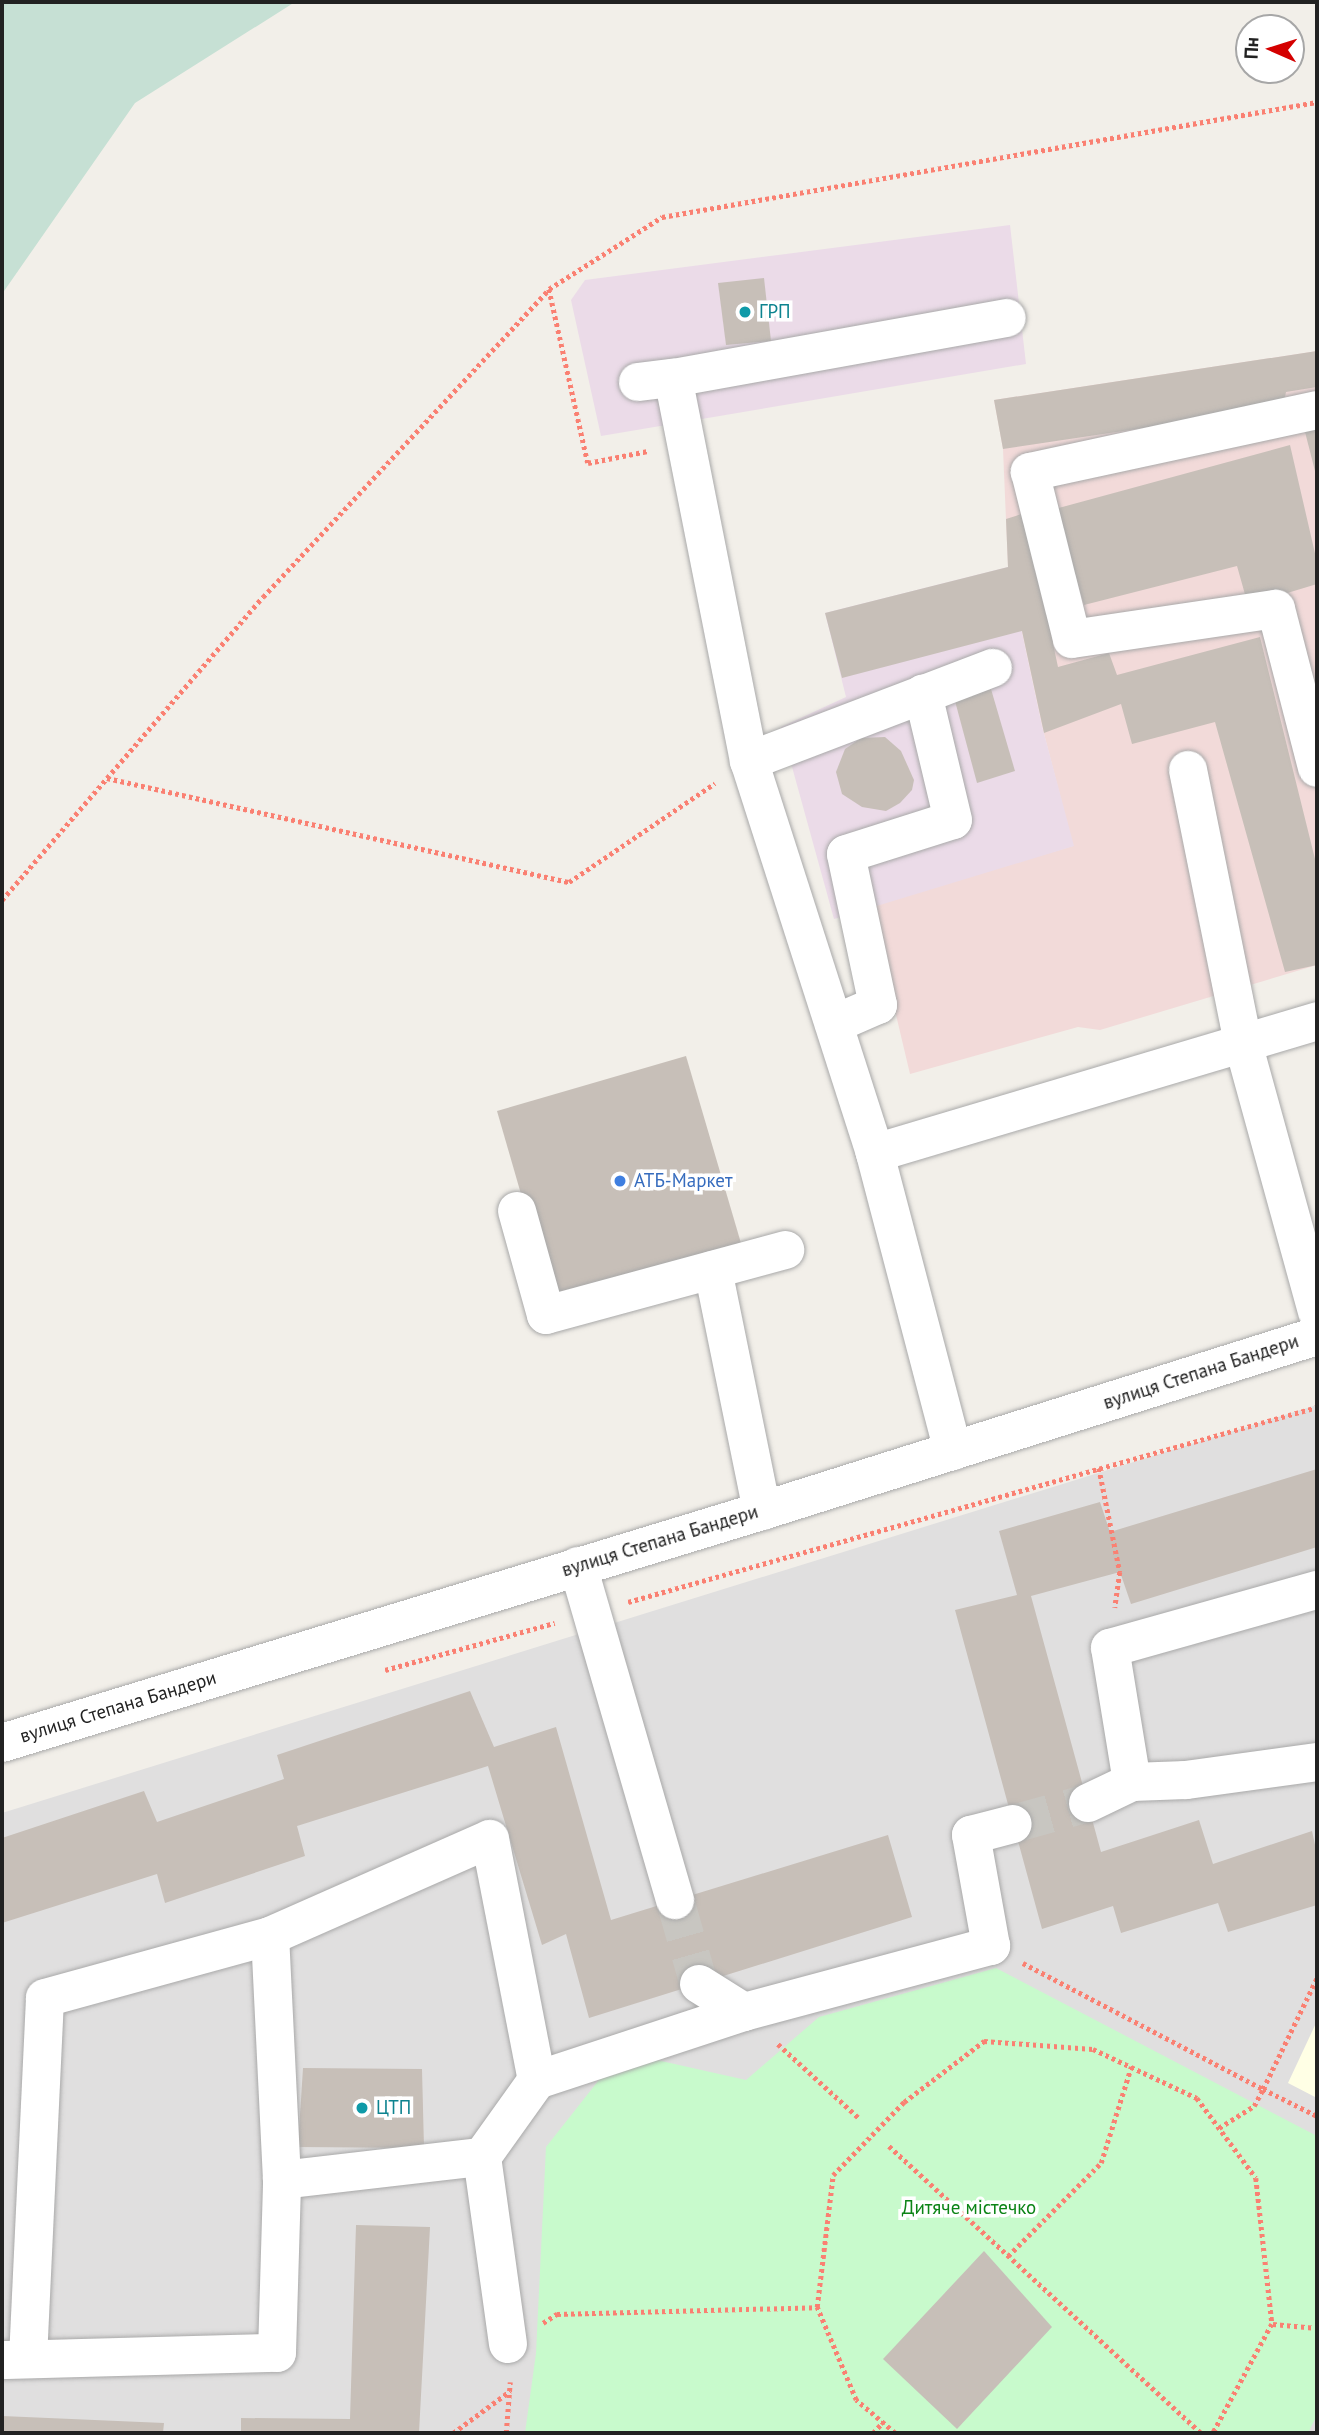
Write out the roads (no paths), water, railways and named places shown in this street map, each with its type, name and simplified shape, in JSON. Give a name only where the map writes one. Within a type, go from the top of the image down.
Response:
[{"type":"street","points":[[953,1451],[875,1153],[749,761],[686,443],[655,380],[1007,318]]},
{"type":"street","points":[[1317,410],[1030,472],[1072,639],[1276,609],[1308,691],[1317,768]]},
{"type":"street","points":[[749,761],[993,668]]},
{"type":"street","points":[[834,1024],[878,1005],[846,854],[953,820],[923,694]]},
{"type":"street","points":[[1188,770],[1243,1043],[1317,1312]]},
{"type":"street","points":[[875,1153],[1317,1021]]},
{"type":"street","points":[[517,1211],[546,1315],[785,1250]]},
{"type":"street","points":[[713,1270],[762,1511]]},
{"type":"street","name":"вулиця Степана Бандери","points":[[2,1743],[762,1511],[1317,1336]]},
{"type":"street","points":[[578,1566],[675,1900]]},
{"type":"street","points":[[1132,1782],[1110,1648],[1317,1590]]},
{"type":"street","points":[[1088,1803],[1132,1782],[1199,1779],[1317,1762]]},
{"type":"street","points":[[508,2344],[482,2157],[537,2080],[744,2012],[991,1946],[971,1835],[1013,1824]]},
{"type":"street","points":[[271,1936],[282,2180],[277,2353],[15,2359],[45,1998],[271,1936],[490,1839],[537,2080]]},
{"type":"street","points":[[699,1984],[744,2012]]},
{"type":"street","points":[[282,2180],[482,2157]]},
{"type":"tunnel","points":[[1013,1824],[1088,1803]]},
{"type":"tunnel","points":[[675,1900],[699,1984]]},
{"type":"place","name":"ГРП","points":[[745,312]]},
{"type":"place","name":"АТБ-Маркет","points":[[620,1181]]},
{"type":"place","name":"ЦТП","points":[[362,2108]]},
{"type":"park label","name":"Дитяче містечко","points":[[969,2208]]}]
